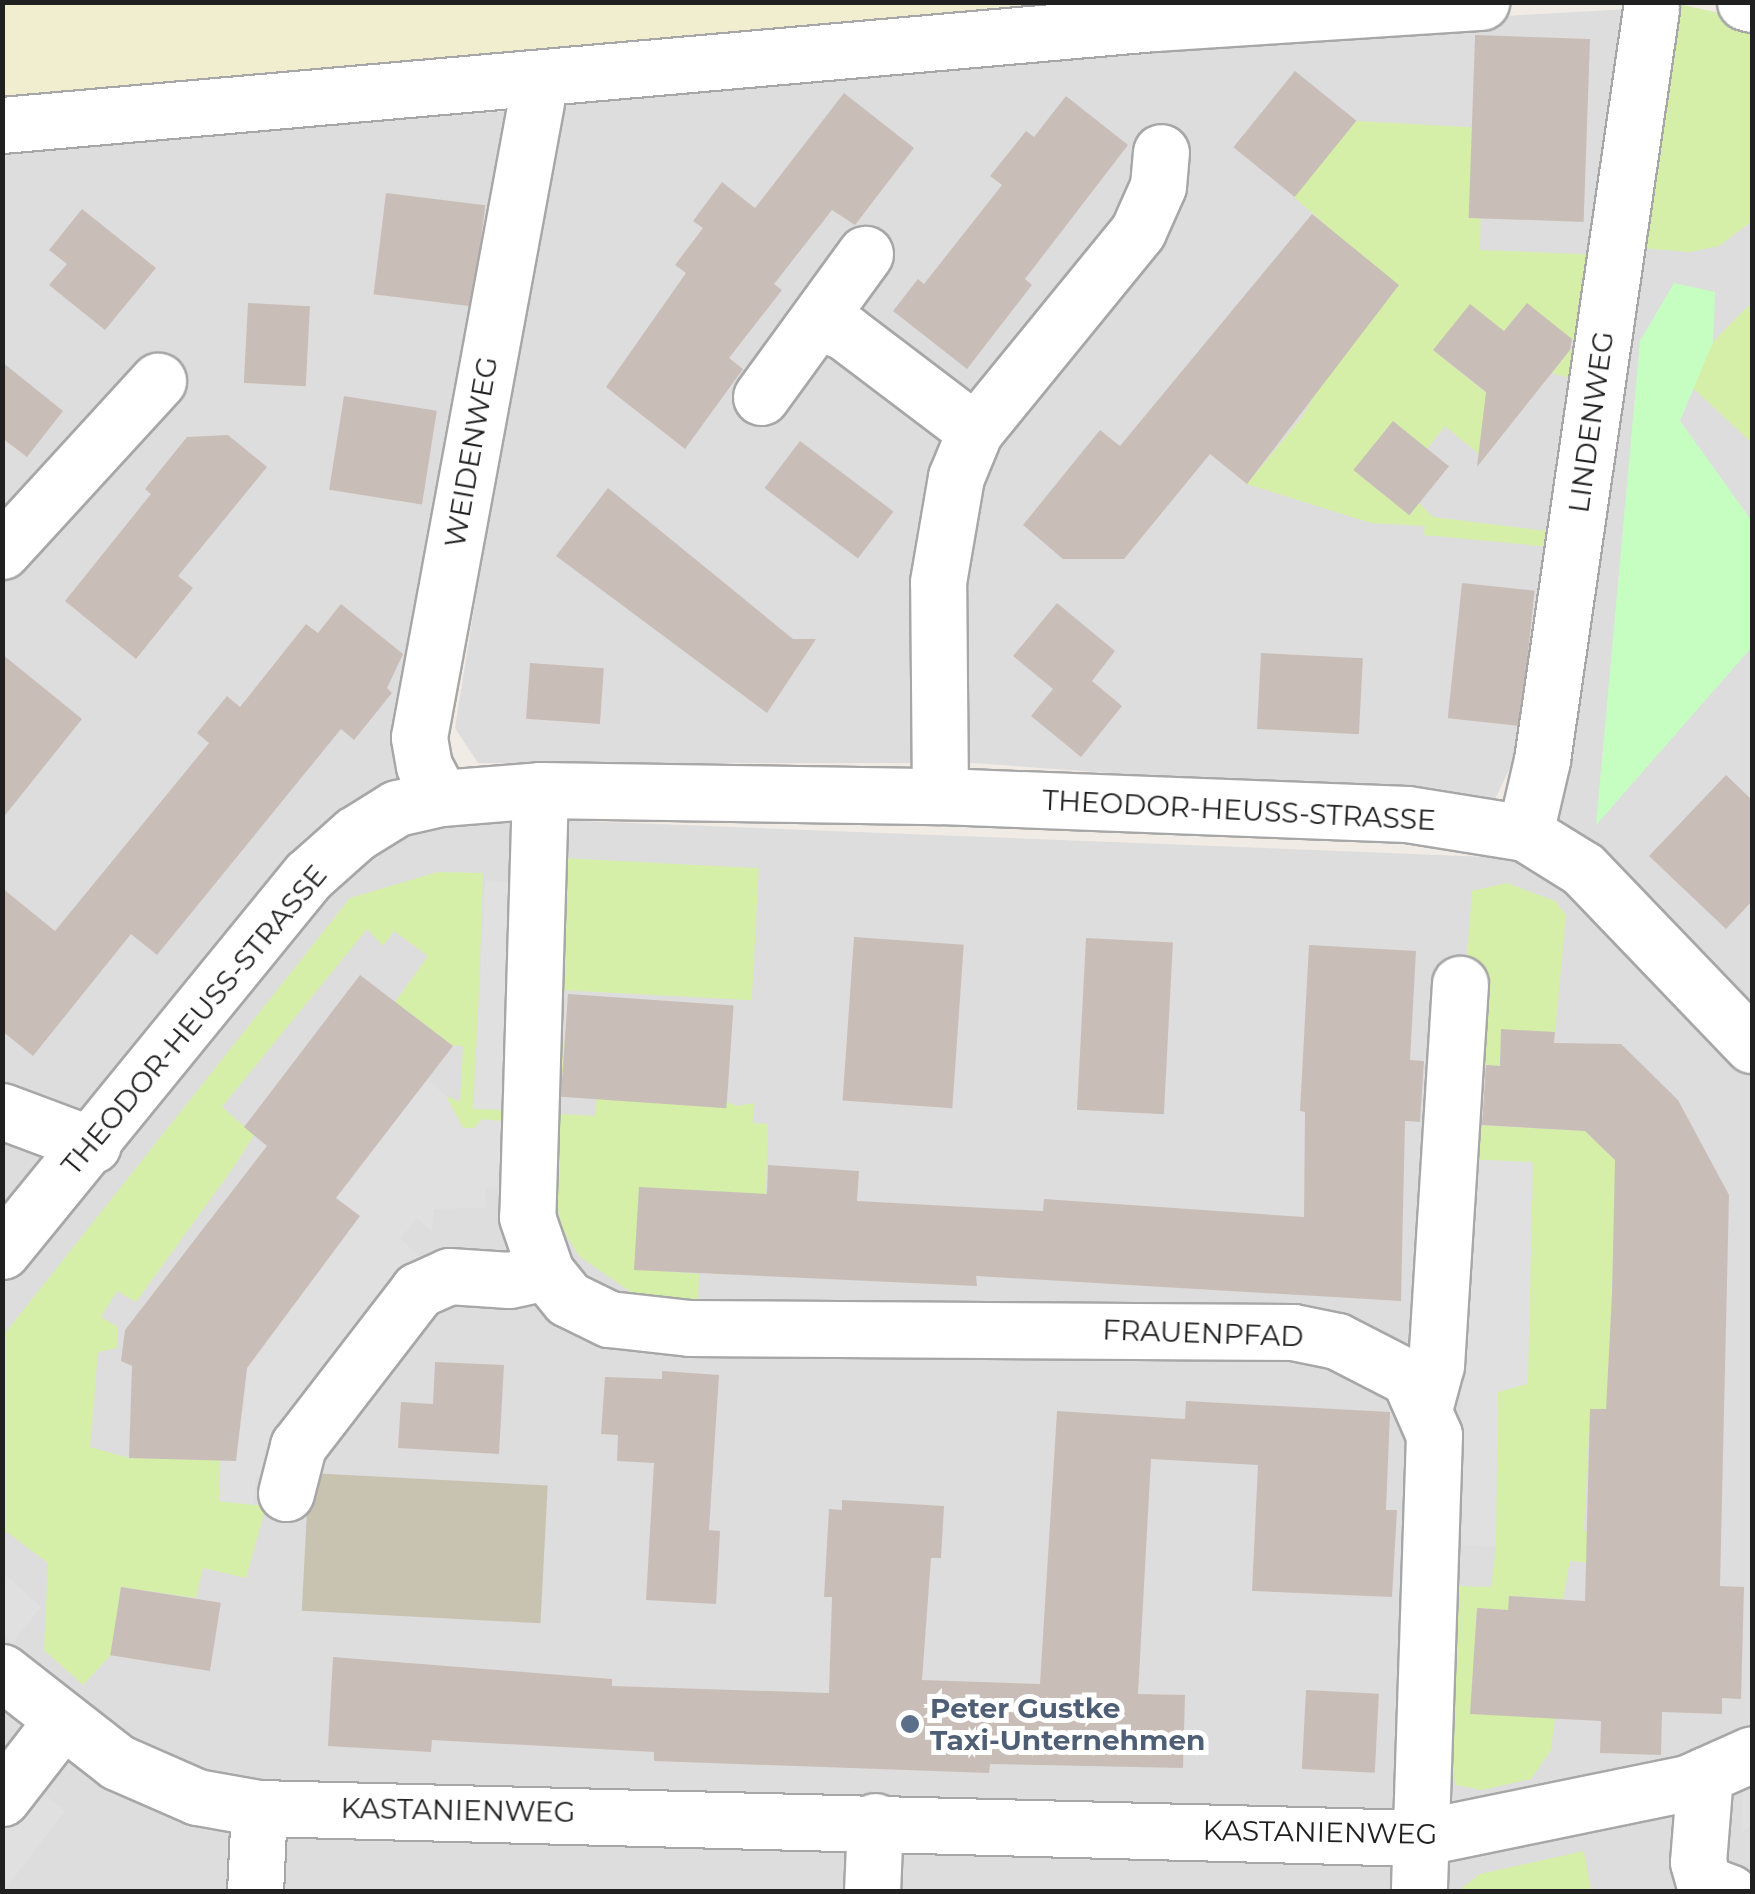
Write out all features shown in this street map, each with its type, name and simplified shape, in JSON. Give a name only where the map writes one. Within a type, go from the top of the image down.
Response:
[{"type":"street","points":[[2,125],[1155,23],[1481,2]]},
{"type":"street","points":[[1744,2],[1752,4]]},
{"type":"street","name":"LINDENWEG","points":[[1525,833],[1544,741],[1651,9]]},
{"type":"street","name":"WEIDENWEG","points":[[441,798],[424,766],[419,737],[536,102]]},
{"type":"street","points":[[940,796],[938,582],[956,478],[975,431],[1138,231],[1158,186],[1161,152]]},
{"type":"street","points":[[761,397],[866,254]]},
{"type":"street","points":[[817,321],[846,333],[975,431]]},
{"type":"street","points":[[2,551],[158,381]]},
{"type":"street","name":"THEODOR-HEUSS-STRASSE","points":[[2,1251],[309,875],[355,834],[397,808],[441,798],[540,790],[940,796],[1407,814],[1525,833],[1583,869],[1745,1023]]},
{"type":"street","name":"FRAUENPFAD","points":[[540,790],[527,1217],[546,1272],[568,1299],[608,1319],[689,1328],[1293,1332],[1382,1361],[1408,1378],[1426,1406]]},
{"type":"street","points":[[1419,1892],[1434,1435],[1426,1406],[1436,1365],[1460,984]]},
{"type":"street","points":[[2,1112],[92,1144]]},
{"type":"street","points":[[286,1493],[298,1446],[418,1290],[449,1276],[509,1280],[546,1272]]},
{"type":"street","name":"KASTANIENWEG","points":[[2,1672],[61,1722],[117,1762],[197,1797],[259,1808],[1418,1838],[1575,1810],[1729,1764]]},
{"type":"street","points":[[2,1798],[61,1722]]},
{"type":"street","points":[[1729,1764],[1698,1862],[1704,1883],[1729,1892]]},
{"type":"street","points":[[255,1892],[259,1808]]},
{"type":"street","points":[[872,1892],[875,1821]]},
{"type":"shaded area","points":[[3,3],[1187,3],[3,111]]},
{"type":"shaded area","points":[[1682,5],[1752,21],[1752,1891],[3,1892],[3,152],[520,110],[404,814],[1541,859]]},
{"type":"shaded area","points":[[1630,9],[1524,739],[1494,801],[973,763],[478,763],[455,728],[556,95],[1177,34]]},
{"type":"shaded area","points":[[485,881],[523,883],[511,1111],[473,1109]]},
{"type":"shaded area","points":[[427,1078],[446,1096],[463,1128],[474,1128],[482,1119],[511,1122],[509,1189],[486,1188],[485,1208],[434,1209],[432,1232],[417,1218],[400,1239],[432,1267],[292,1443],[256,1477],[253,1505],[219,1501],[220,1460],[236,1413],[245,1412],[247,1369],[359,1217],[336,1198]]},
{"type":"shaded area","points":[[1464,1159],[1533,1162],[1528,1384],[1498,1392],[1496,1546],[1459,1545]]},
{"type":"shaded area","points":[[309,1473],[548,1486],[540,1623],[302,1611]]},
{"type":"shaded area","points":[[3,1573],[41,1607],[12,1643],[3,1634]]},
{"type":"shaded area","points":[[1752,1785],[1752,1825],[1741,1832],[1743,1790]]},
{"type":"shaded area","points":[[36,1788],[65,1811],[6,1888],[2,1830]]},
{"type":"green space","points":[[1682,5],[1752,20],[1752,221],[1719,246],[1690,252],[1639,248]]},
{"type":"green space","points":[[1356,121],[1483,128],[1480,250],[1605,255],[1587,383],[1552,373],[1576,343],[1526,304],[1504,331],[1433,350],[1516,417],[1480,455],[1445,426],[1427,449],[1354,470],[1409,515],[1419,503],[1433,517],[1554,532],[1552,547],[1424,535],[1425,526],[1371,523],[1247,484],[1303,416],[1325,376],[1335,233],[1294,197]]},
{"type":"green space","points":[[1674,283],[1715,292],[1713,342],[1680,421],[1752,521],[1752,647],[1596,825],[1640,341]]},
{"type":"green space","points":[[1752,302],[1752,443],[1693,388],[1713,342]]},
{"type":"green space","points":[[562,858],[759,868],[752,1000],[555,990]]},
{"type":"green space","points":[[438,872],[483,873],[475,1108],[513,1110],[521,1140],[463,1128],[449,1110],[446,1096],[460,1102],[463,1046],[453,1046],[395,1002],[428,956],[394,931],[383,946],[367,929],[222,1107],[254,1135],[233,1168],[136,1302],[117,1291],[101,1317],[118,1327],[117,1348],[98,1352],[90,1447],[129,1458],[220,1460],[219,1501],[266,1506],[246,1578],[203,1568],[196,1598],[121,1587],[111,1655],[83,1685],[44,1650],[48,1563],[3,1529],[2,1337],[350,898]]},
{"type":"green space","points":[[1507,883],[1555,901],[1566,915],[1555,1032],[1501,1030],[1500,1066],[1476,1064],[1473,1125],[1585,1131],[1617,1162],[1610,1338],[1628,1410],[1590,1409],[1584,1531],[1646,1534],[1590,1563],[1570,1561],[1563,1599],[1510,1596],[1508,1610],[1477,1608],[1471,1713],[1555,1718],[1551,1750],[1531,1779],[1482,1790],[1456,1785],[1443,1742],[1452,1586],[1491,1587],[1496,1546],[1451,1158],[1472,891]]},
{"type":"green space","points":[[563,1043],[600,1047],[737,1106],[754,1103],[753,1123],[768,1124],[763,1274],[710,1274],[713,1191],[639,1188],[635,1269],[699,1274],[698,1303],[635,1295],[579,1256],[563,1230],[552,1184],[558,1114],[595,1116],[598,1080],[560,1077]]},
{"type":"green space","points":[[1584,1851],[1591,1891],[1458,1891],[1480,1874]]},
{"type":"building","points":[[1475,35],[1590,39],[1584,222],[1469,218]]},
{"type":"building","points":[[1295,71],[1356,121],[1295,197],[1233,147]]},
{"type":"building","points":[[844,93],[914,148],[855,225],[832,210],[774,284],[782,290],[729,358],[743,369],[685,449],[606,387],[686,273],[675,265],[703,228],[693,221],[722,182],[755,208]]},
{"type":"building","points":[[1066,96],[1128,145],[1025,279],[1032,285],[967,369],[893,311],[918,279],[924,284],[1002,185],[990,176],[1026,131],[1034,137]]},
{"type":"building","points":[[386,193],[485,205],[473,306],[374,294]]},
{"type":"building","points":[[82,209],[156,268],[105,330],[49,285],[67,264],[49,250]]},
{"type":"building","points":[[1312,214],[1399,285],[1247,484],[1210,454],[1124,559],[1063,559],[1023,525],[1100,430],[1120,446]]},
{"type":"building","points":[[248,303],[310,306],[306,386],[244,383]]},
{"type":"building","points":[[1527,303],[1572,339],[1570,350],[1477,467],[1486,392],[1433,350],[1470,304],[1504,331]]},
{"type":"building","points":[[2,362],[63,411],[27,457],[2,438]]},
{"type":"building","points":[[344,396],[437,411],[422,505],[329,490]]},
{"type":"building","points":[[1393,421],[1449,466],[1409,515],[1353,470]]},
{"type":"building","points":[[228,435],[267,467],[178,576],[193,588],[136,659],[65,601],[151,494],[145,489],[187,437]]},
{"type":"building","points":[[800,441],[893,511],[858,559],[764,488]]},
{"type":"building","points":[[608,488],[793,639],[816,639],[767,713],[556,556]]},
{"type":"building","points":[[1462,583],[1535,591],[1520,726],[1448,718]]},
{"type":"building","points":[[1057,603],[1115,651],[1092,681],[1122,706],[1081,757],[1031,716],[1053,689],[1013,656]]},
{"type":"building","points":[[341,604],[403,654],[387,688],[392,693],[354,740],[341,729],[157,955],[131,934],[33,1056],[2,1031],[2,888],[55,931],[209,743],[197,733],[227,696],[240,707],[306,624],[318,633]]},
{"type":"building","points":[[1261,653],[1363,658],[1359,734],[1257,729]]},
{"type":"building","points":[[2,654],[82,719],[2,819]]},
{"type":"building","points":[[530,663],[604,668],[600,724],[526,719]]},
{"type":"building","points":[[1726,775],[1752,800],[1752,901],[1726,929],[1649,856]]},
{"type":"building","points":[[854,937],[964,945],[952,1108],[843,1101]]},
{"type":"building","points":[[1086,938],[1173,943],[1164,1114],[1077,1110]]},
{"type":"building","points":[[1309,945],[1416,951],[1410,1060],[1424,1061],[1420,1122],[1405,1121],[1401,1301],[976,1276],[977,1286],[634,1270],[639,1187],[767,1194],[768,1165],[859,1171],[857,1201],[1043,1211],[1044,1199],[1304,1217],[1305,1112],[1300,1111]]},
{"type":"building","points":[[360,975],[453,1046],[336,1198],[360,1216],[247,1368],[236,1461],[129,1458],[132,1366],[121,1361],[125,1330],[267,1146],[244,1127]]},
{"type":"building","points":[[568,994],[734,1006],[726,1108],[561,1097]]},
{"type":"building","points":[[1501,1029],[1555,1032],[1554,1043],[1621,1044],[1678,1100],[1729,1195],[1720,1586],[1744,1587],[1741,1699],[1722,1698],[1722,1714],[1662,1712],[1661,1755],[1600,1753],[1601,1721],[1470,1714],[1477,1608],[1508,1610],[1509,1596],[1585,1601],[1590,1409],[1606,1409],[1612,1295],[1615,1160],[1585,1131],[1482,1125],[1486,1065],[1500,1066]]},
{"type":"building","points":[[435,1362],[504,1365],[499,1454],[398,1448],[401,1402],[433,1404]]},
{"type":"building","points":[[662,1371],[719,1375],[709,1530],[720,1531],[716,1604],[646,1600],[654,1463],[617,1461],[618,1435],[601,1434],[605,1377],[662,1379]]},
{"type":"building","points":[[1186,1401],[1390,1412],[1386,1510],[1397,1510],[1392,1597],[1252,1591],[1258,1465],[1151,1459],[1138,1694],[1185,1695],[1183,1768],[990,1764],[989,1773],[654,1761],[654,1752],[432,1740],[431,1752],[328,1746],[333,1657],[612,1679],[612,1686],[829,1693],[832,1597],[824,1597],[829,1509],[842,1510],[842,1500],[944,1506],[941,1558],[931,1558],[922,1680],[1040,1684],[1057,1411],[1185,1419]]},
{"type":"building","points":[[121,1587],[221,1603],[210,1671],[110,1655]]},
{"type":"building","points":[[1306,1690],[1379,1694],[1375,1773],[1302,1769]]},
{"type":"place","name":"Peter Gustke Taxi-Unternehmen","points":[[910,1724]]}]
